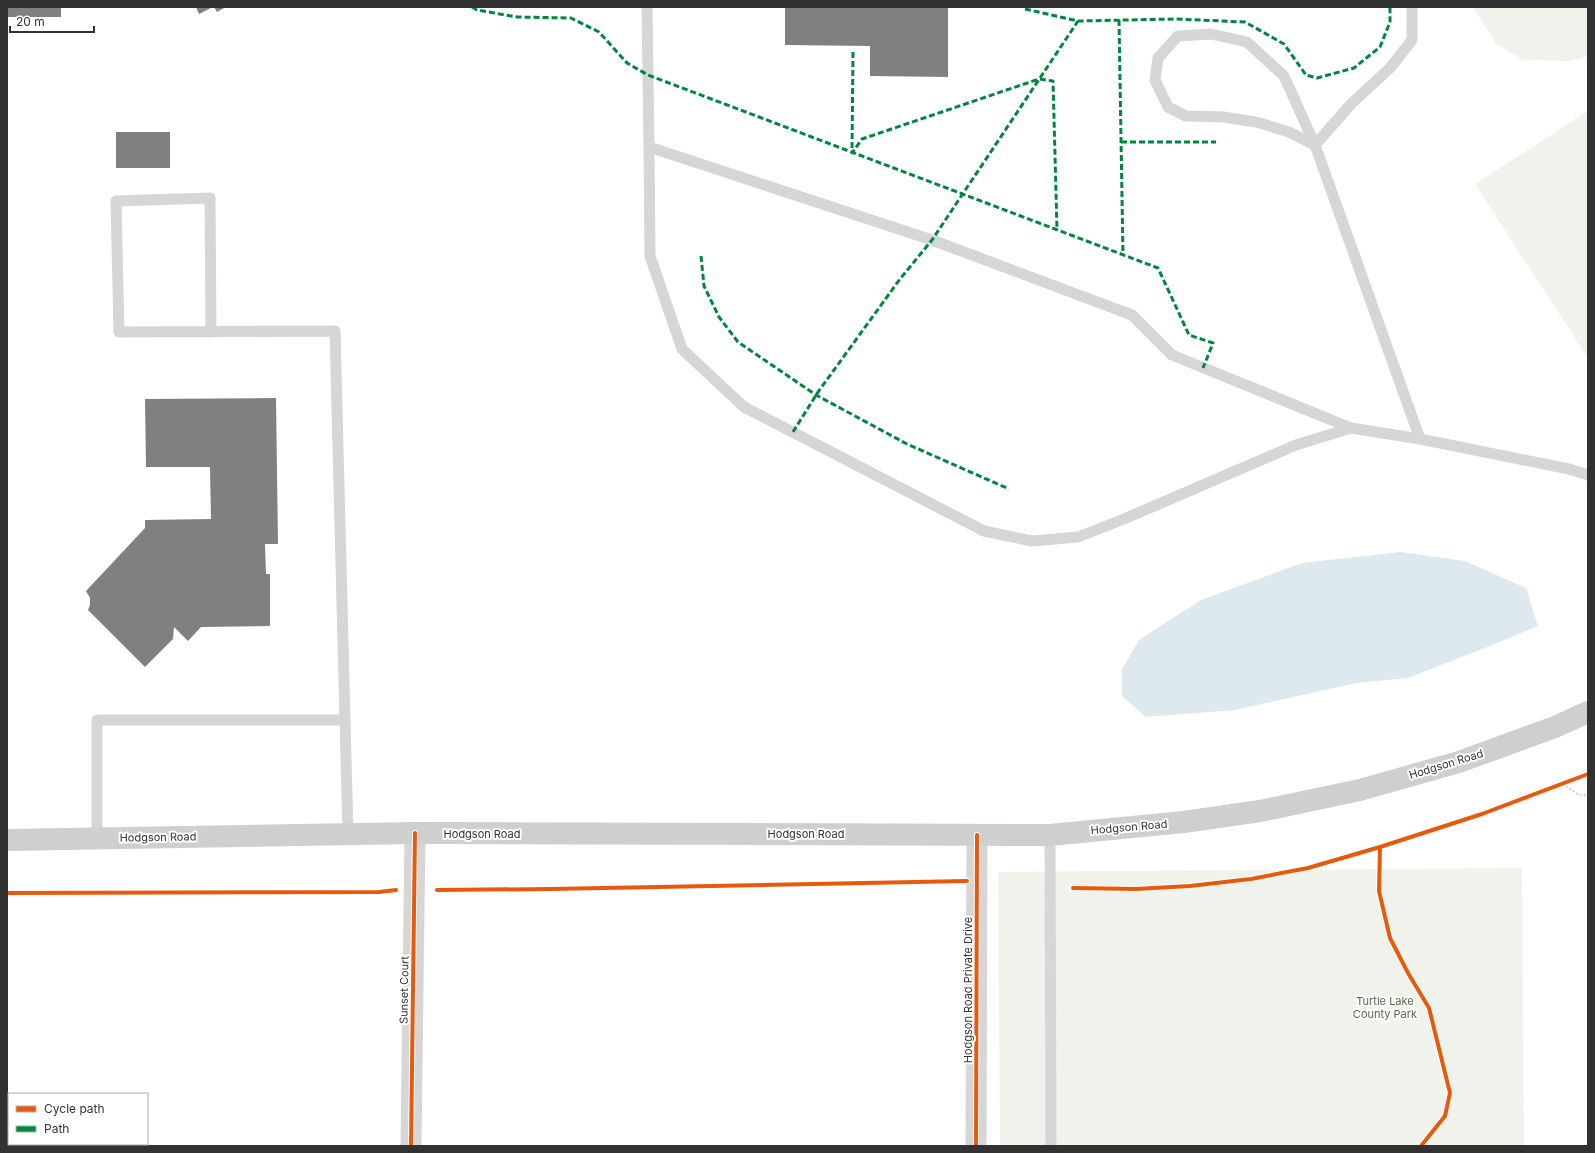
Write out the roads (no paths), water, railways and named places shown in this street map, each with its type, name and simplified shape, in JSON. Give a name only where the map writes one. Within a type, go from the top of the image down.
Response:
[{"type":"main road","name":"Hodgson Road","points":[[7,840],[415,833],[1050,835],[1184,822],[1260,811],[1360,790],[1459,762],[1555,727],[1588,712]]},
{"type":"street","name":"Sunset Court","points":[[411,1146],[415,833]]},
{"type":"street","name":"Hodgson Road Private Drive","points":[[976,1146],[977,835]]},
{"type":"lane","points":[[646,7],[650,256],[682,349],[744,407],[984,531],[1032,541],[1078,537],[1124,519],[1296,445],[1350,428]]},
{"type":"lane","points":[[1315,145],[1352,103],[1390,68],[1412,40],[1412,7]]},
{"type":"lane","points":[[1315,145],[1289,132],[1256,122],[1223,117],[1186,116],[1168,107],[1155,80],[1158,58],[1178,36],[1211,34],[1247,42],[1284,76],[1315,145],[1420,440]]},
{"type":"lane","points":[[649,147],[932,240],[1132,315],[1172,355],[1350,428],[1569,469],[1588,475]]},
{"type":"lane","points":[[211,332],[210,198],[116,202],[119,332],[211,332],[335,331],[348,834]]},
{"type":"lane","points":[[97,838],[97,720],[345,720]]},
{"type":"lane","points":[[1050,835],[1051,1146]]},
{"type":"park label","name":"Turtle Lake County Park","points":[[1385,1007]]}]
